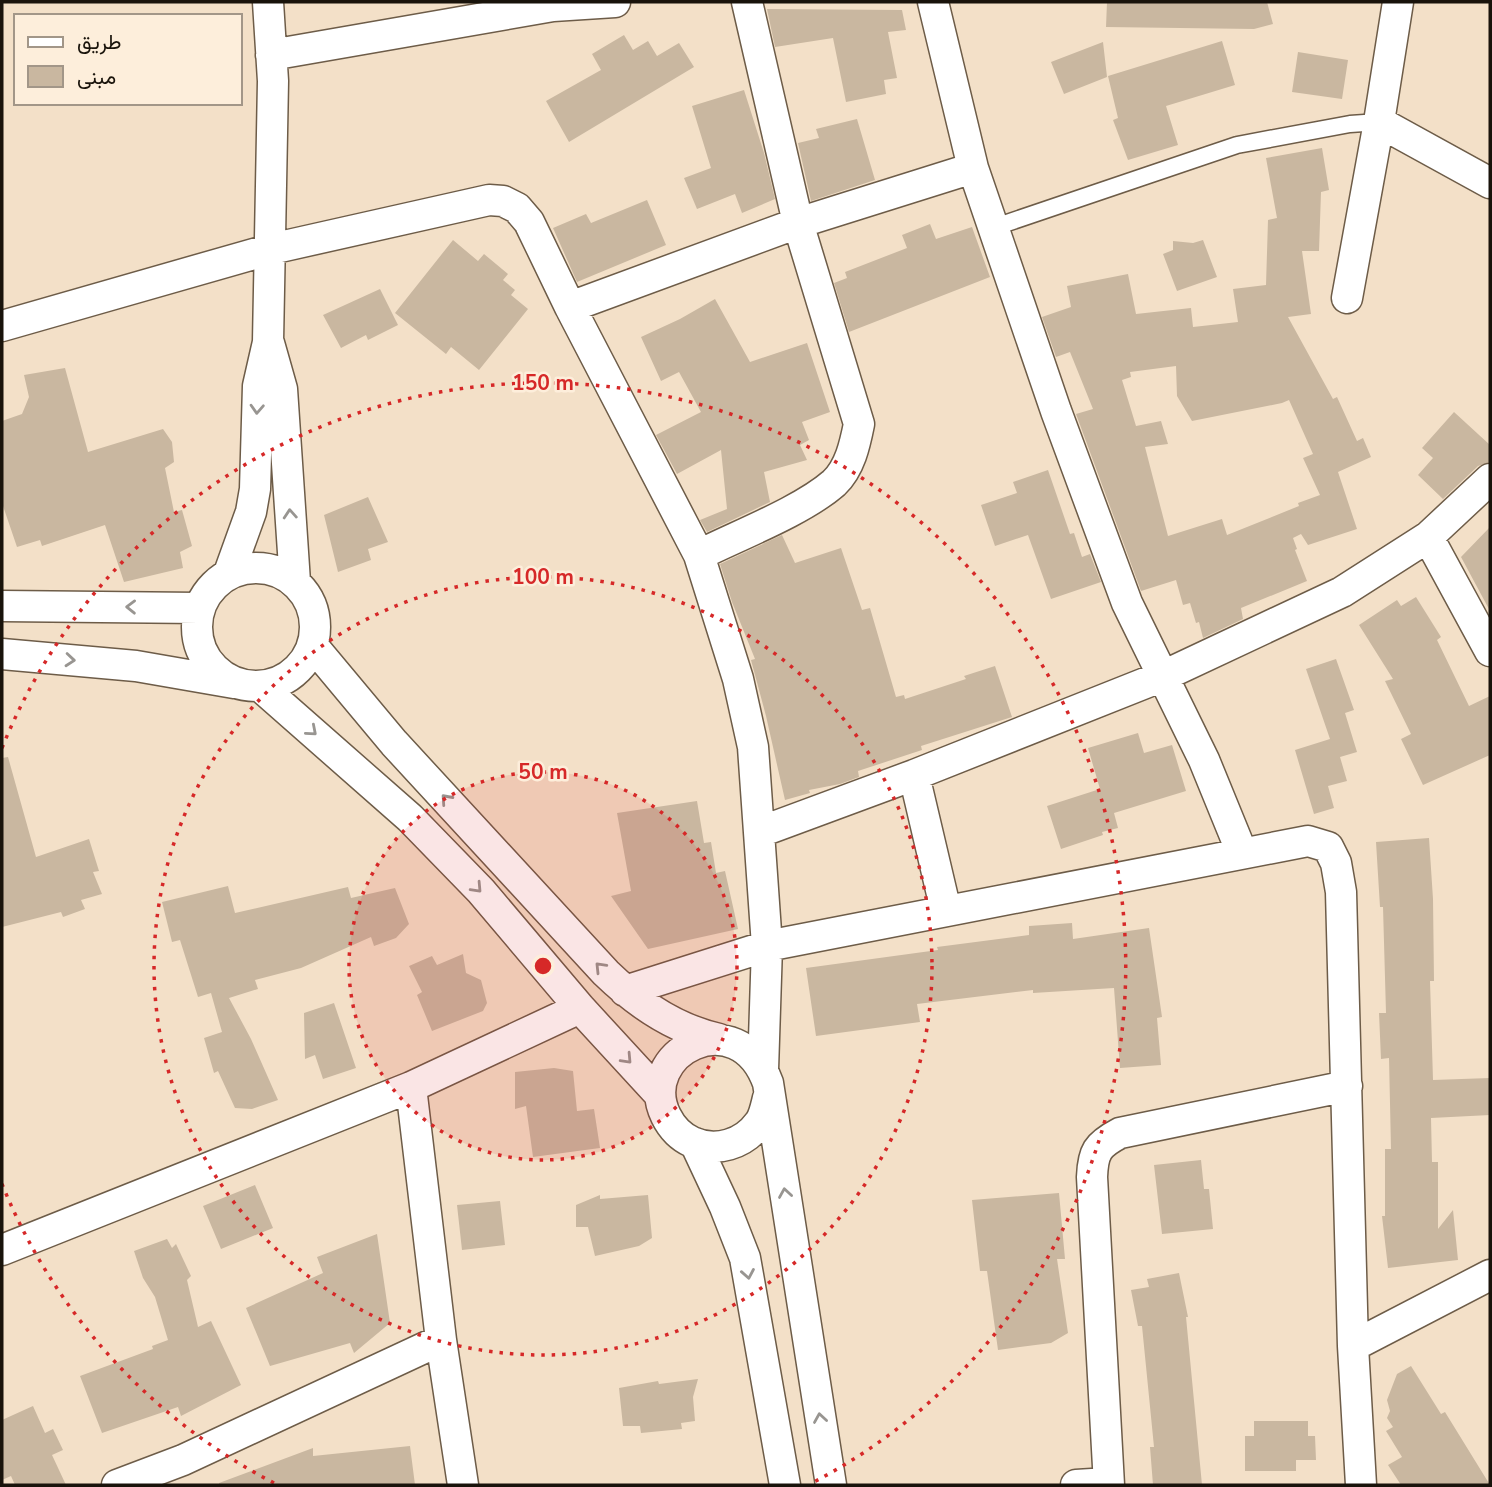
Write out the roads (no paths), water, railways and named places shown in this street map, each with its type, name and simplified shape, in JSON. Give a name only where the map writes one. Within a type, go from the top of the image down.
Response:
[{"type":"street","points":[[229,573],[251,512],[255,489],[258,386],[268,342],[271,55],[268,2]]},
{"type":"street","points":[[271,55],[553,4],[615,2]]},
{"type":"street","points":[[699,555],[799,506],[835,482],[853,454],[859,424],[798,223],[747,2]]},
{"type":"street","points":[[933,2],[973,168],[1056,411],[1128,603],[1204,760],[1242,853]]},
{"type":"street","points":[[1347,298],[1398,2]]},
{"type":"street","points":[[1379,122],[1490,183]]},
{"type":"street","points":[[570,307],[798,223],[973,168]]},
{"type":"street","points":[[2,326],[271,249],[488,200],[503,201],[517,208],[529,222],[570,307],[699,555],[738,679],[752,747],[760,832],[767,946],[766,1084],[761,1122],[743,1139],[719,1147],[695,1143],[681,1136],[670,1125],[660,1095],[664,1073],[677,1054],[696,1042],[719,1039]]},
{"type":"street","points":[[268,342],[282,389],[295,582]]},
{"type":"street","points":[[760,832],[914,775],[1163,676],[1342,592],[1428,537],[1490,479]]},
{"type":"street","points":[[1428,537],[1490,651]]},
{"type":"street","points":[[2,654],[136,666],[249,685],[283,680],[302,666],[313,646],[316,622],[309,600],[295,582],[275,570],[252,567],[229,573],[211,588],[200,608],[197,631],[203,654],[217,672],[249,685],[410,818],[481,891],[580,1009],[660,1095]]},
{"type":"street","points":[[2,606],[200,608]]},
{"type":"street","points":[[313,646],[402,752],[625,991],[676,1024],[698,1034],[737,1044],[752,1054],[766,1084],[831,1485]]},
{"type":"street","points":[[914,775],[946,911]]},
{"type":"street","points":[[625,991],[767,946],[1308,841],[1328,847],[1333,855],[1341,892],[1353,1346],[1361,1485]]},
{"type":"street","points":[[2,1250],[411,1087],[580,1009]]},
{"type":"street","points":[[1076,1485],[1109,1484],[1092,1177],[1097,1150],[1104,1141],[1120,1133],[1347,1086]]},
{"type":"street","points":[[411,1087],[441,1340],[463,1485]]},
{"type":"street","points":[[695,1143],[725,1206],[745,1258],[785,1485]]},
{"type":"street","points":[[1353,1346],[1490,1275]]},
{"type":"street","points":[[117,1485],[184,1473],[441,1340]]},
{"type":"lane","points":[[995,227],[1237,145],[1350,124],[1379,122]]}]
